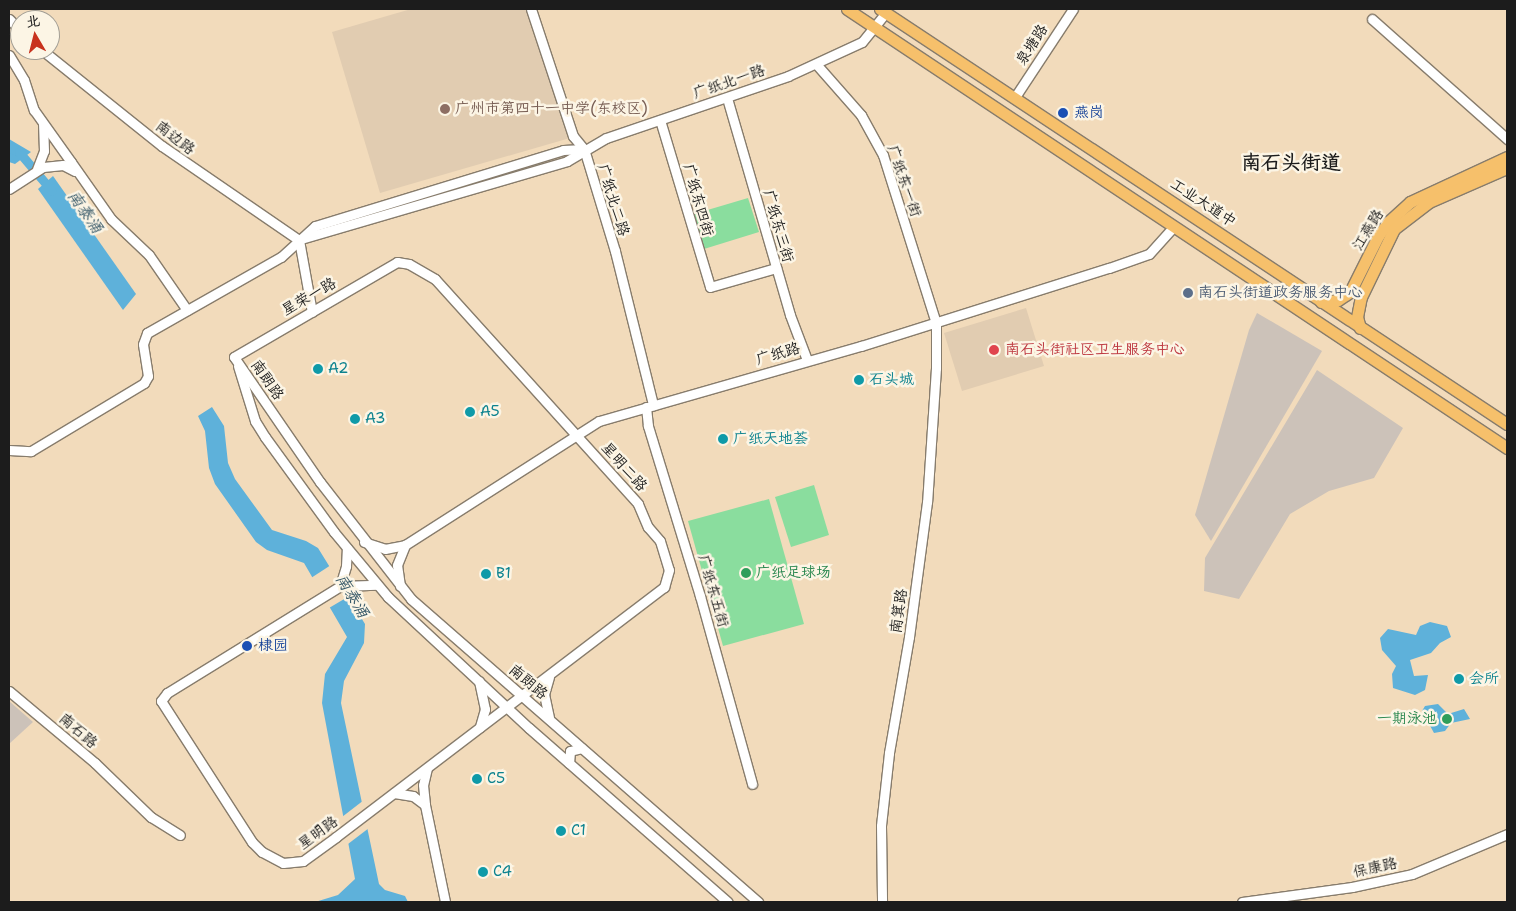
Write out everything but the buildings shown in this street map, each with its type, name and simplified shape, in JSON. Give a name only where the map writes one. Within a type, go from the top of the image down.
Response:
[{"type":"main road","points":[[847,9],[1507,448]]},
{"type":"main road","name":"工业大道中","points":[[883,10],[1507,424]]},
{"type":"main road","name":"江燕路","points":[[1321,302],[1338,300],[1350,292],[1378,236],[1388,222],[1410,202],[1507,157]]},
{"type":"main road","name":"江燕路","points":[[1360,328],[1357,317],[1361,297],[1394,230],[1429,202],[1507,168]]},
{"type":"street","name":"广纸北二路","points":[[531,9],[573,136],[584,149],[615,251],[649,406]]},
{"type":"street","name":"泉塘路","points":[[1015,97],[1073,9]]},
{"type":"street","name":"广纸北一路","points":[[9,450],[26,452],[36,448],[144,383],[148,372],[144,336],[281,257],[315,226],[563,150],[584,149],[660,120],[817,65],[862,42],[875,28],[883,10]]},
{"type":"street","points":[[1372,19],[1507,139]]},
{"type":"street","points":[[9,55],[42,120],[79,174],[111,219],[148,255],[187,310]]},
{"type":"street","name":"南边路","points":[[54,60],[162,146],[299,240]]},
{"type":"street","name":"广纸东一街","points":[[817,65],[861,115],[883,155],[936,323]]},
{"type":"street","name":"广纸东三街","points":[[727,98],[776,268],[807,360]]},
{"type":"street","points":[[37,169],[45,144],[42,120]]},
{"type":"street","name":"广纸东四街","points":[[660,120],[710,287],[776,268]]},
{"type":"street","points":[[9,189],[37,169],[63,165],[79,174]]},
{"type":"street","name":"广纸路","points":[[364,542],[385,549],[405,545],[600,421],[936,323],[1149,254],[1173,227]]},
{"type":"street","points":[[299,240],[312,312]]},
{"type":"street","name":"星荣一路","points":[[234,357],[397,262]]},
{"type":"street","name":"星明二路","points":[[397,262],[432,276],[638,504],[648,527],[662,547],[670,574],[664,587],[522,696]]},
{"type":"street","name":"南箕路","points":[[882,902],[881,826],[889,754],[910,637],[927,502],[936,368],[936,323]]},
{"type":"street","name":"南朗路","points":[[234,357],[364,542],[400,587],[460,643],[758,902]]},
{"type":"street","name":"南朗路","points":[[234,357],[259,428],[347,548],[377,585],[416,626],[728,902]]},
{"type":"street","name":"广纸东五街","points":[[649,406],[648,426],[700,596],[752,784]]},
{"type":"street","points":[[400,587],[397,564],[405,545]]},
{"type":"street","points":[[347,548],[344,583],[377,585]]},
{"type":"street","name":"星明路","points":[[344,583],[167,693],[161,701],[164,710],[262,852],[283,863],[299,863],[391,796],[522,696]]},
{"type":"street","points":[[450,655],[459,652],[460,643]]},
{"type":"street","points":[[552,721],[545,708],[544,694],[546,682],[554,672]]},
{"type":"street","points":[[478,679],[485,709],[478,729]]},
{"type":"street","name":"南石路","points":[[9,691],[96,763],[151,817],[180,835]]},
{"type":"street","points":[[569,763],[570,751],[582,748]]},
{"type":"street","points":[[427,768],[423,785],[425,805],[445,902]]},
{"type":"street","points":[[391,796],[413,796],[425,805]]},
{"type":"street","name":"保康路","points":[[1242,902],[1352,887],[1412,874],[1507,834]]},
{"type":"shaded area","name":"广州市第四十一中学(东校区)","points":[[411,9],[527,9],[570,138],[380,193],[332,32]]},
{"type":"shaded area","name":"南石头街社区卫生服务中心","points":[[1026,308],[1044,366],[962,391],[944,333]]},
{"type":"shaded area","points":[[1257,313],[1322,351],[1211,541],[1195,515],[1249,330]]},
{"type":"shaded area","points":[[1317,370],[1403,428],[1374,478],[1329,491],[1290,514],[1239,599],[1204,591],[1205,558]]},
{"type":"shaded area","points":[[9,701],[33,722],[9,744]]},
{"type":"green space","points":[[748,198],[759,232],[704,249],[694,214]]},
{"type":"green space","points":[[814,485],[829,535],[791,547],[775,497]]},
{"type":"green space","name":"广纸足球场","points":[[769,499],[804,624],[723,646],[688,521]]},
{"type":"water","points":[[9,139],[31,152],[15,164],[9,162]]},
{"type":"water","points":[[53,176],[136,294],[123,310],[38,189]]},
{"type":"water","points":[[212,407],[224,426],[228,463],[235,479],[272,530],[306,541],[318,548],[365,624],[364,643],[344,681],[341,703],[379,884],[385,890],[405,896],[408,902],[315,902],[338,895],[355,879],[322,703],[325,674],[347,637],[304,563],[267,550],[256,542],[215,484],[209,468],[205,431],[198,416]]},
{"type":"water","points":[[1430,622],[1447,626],[1451,637],[1440,643],[1431,653],[1410,660],[1414,676],[1428,675],[1425,690],[1415,695],[1393,688],[1392,674],[1396,666],[1382,650],[1380,638],[1388,629],[1416,635],[1420,626]]},
{"type":"water","name":"一期泳池","points":[[1438,704],[1448,714],[1464,709],[1470,719],[1451,723],[1445,731],[1434,733],[1422,711],[1425,706]]},
{"type":"pier","points":[[331,565],[351,595],[329,608],[311,578]]},
{"type":"pier","points":[[364,800],[369,828],[348,844],[342,817]]},
{"type":"waterway","name":"南泰涌","points":[[9,147],[19,152],[52,191]]},
{"type":"place","name":"广州市第四十一中学(东校区)","points":[[445,109]]},
{"type":"place","name":"燕岗","points":[[1063,113]]},
{"type":"place","name":"南石头街道政务服务中心","points":[[1188,293]]},
{"type":"place","name":"南石头街社区卫生服务中心","points":[[994,350]]},
{"type":"place","name":"A2","points":[[318,369]]},
{"type":"place","name":"石头城","points":[[859,380]]},
{"type":"place","name":"A5","points":[[470,412]]},
{"type":"place","name":"A3","points":[[355,419]]},
{"type":"place","name":"广纸天地荟","points":[[723,439]]},
{"type":"place","name":"广纸足球场","points":[[746,573]]},
{"type":"place","name":"B1","points":[[486,574]]},
{"type":"place","name":"棣园","points":[[247,646]]},
{"type":"place","name":"会所","points":[[1459,679]]},
{"type":"place","name":"一期泳池","points":[[1447,719]]},
{"type":"place","name":"C5","points":[[477,779]]},
{"type":"place","name":"C1","points":[[561,831]]},
{"type":"place","name":"C4","points":[[483,872]]},
{"type":"district","name":"南石头街道","points":[[1291,162]]}]
